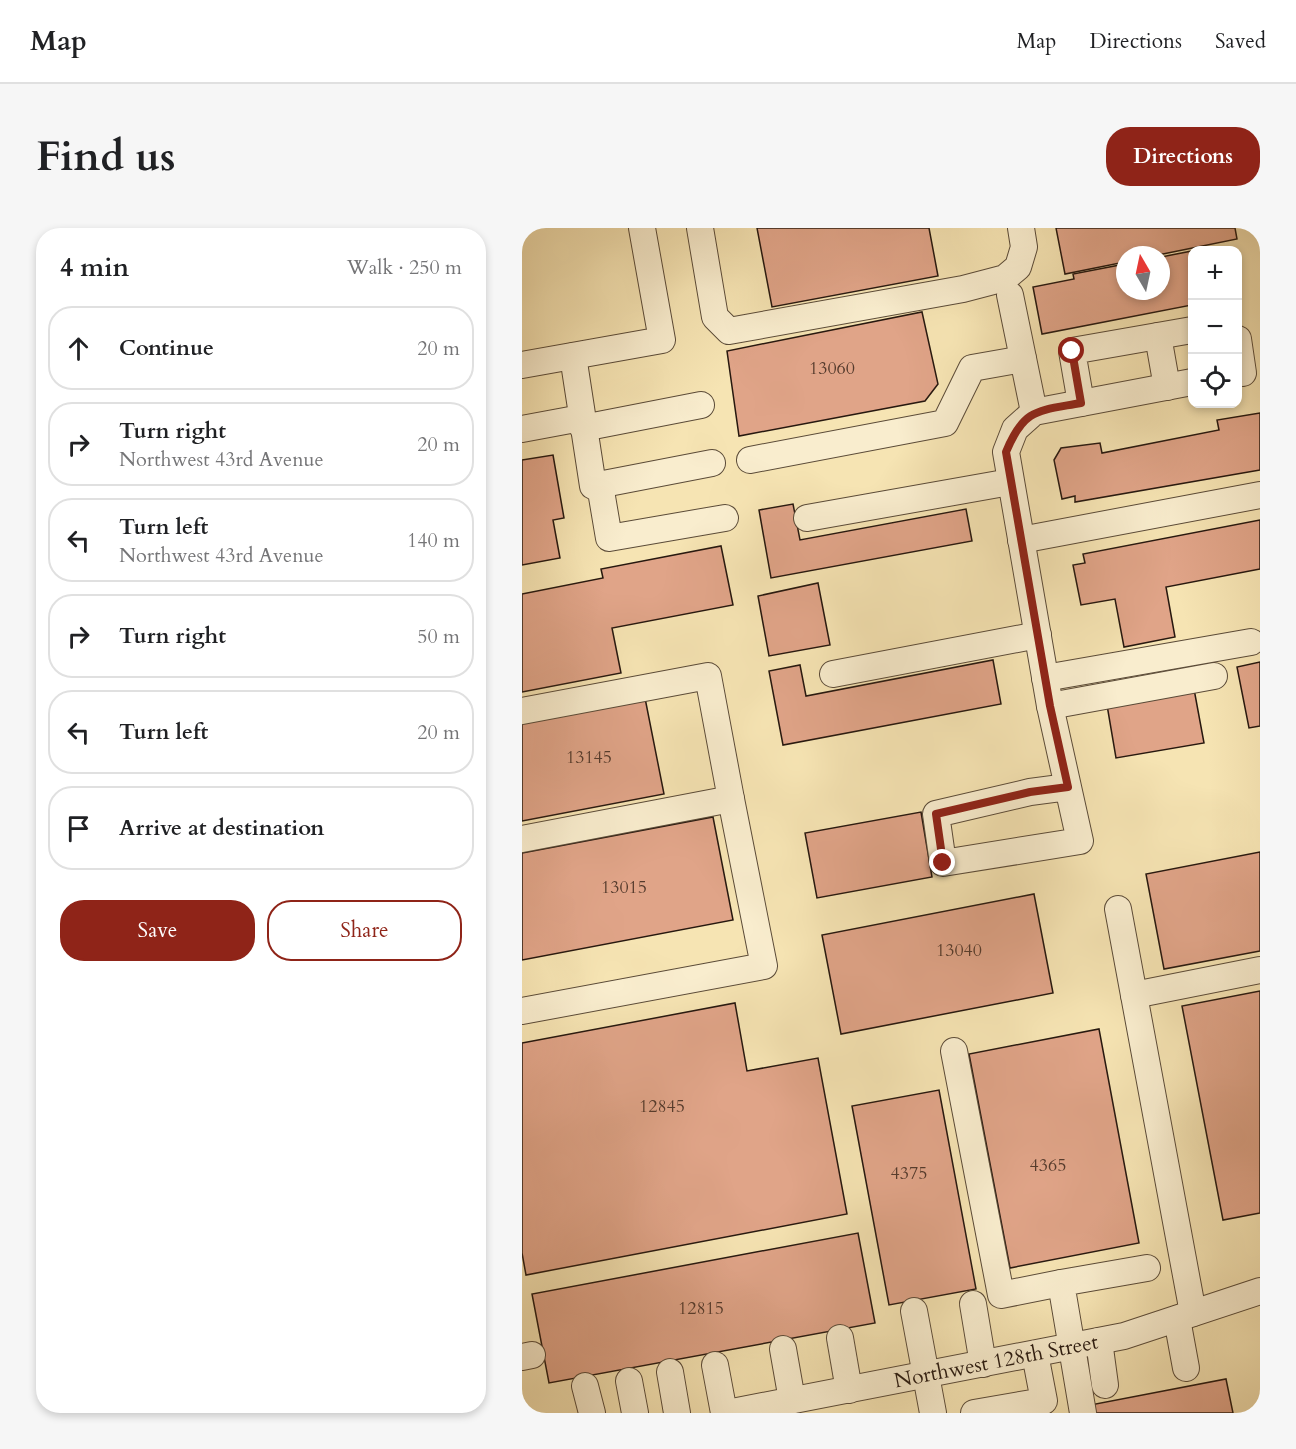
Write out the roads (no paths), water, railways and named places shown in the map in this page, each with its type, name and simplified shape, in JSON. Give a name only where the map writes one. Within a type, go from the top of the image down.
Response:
[{"type":"street","points":[[522,365],[662,340],[642,228]]},
{"type":"street","points":[[700,228],[715,317],[729,331],[963,290],[1005,278],[1018,267],[1024,246],[1021,228]]},
{"type":"street","points":[[1010,295],[1034,412]]},
{"type":"street","points":[[1081,403],[1072,351],[1188,331]]},
{"type":"street","points":[[1158,336],[1167,387]]},
{"type":"street","points":[[1242,354],[1247,372]]},
{"type":"street","points":[[573,356],[593,486],[712,463]]},
{"type":"street","points":[[750,460],[945,423],[972,368],[1023,359]]},
{"type":"street","points":[[1068,787],[1030,792],[936,814],[943,863],[1080,841],[1068,787],[1050,706],[1006,452],[1016,429],[1034,412],[1188,383]]},
{"type":"street","points":[[522,429],[583,423],[701,405]]},
{"type":"street","points":[[807,518],[1010,482]]},
{"type":"street","points":[[600,485],[609,538],[725,518]]},
{"type":"street","points":[[1022,540],[1260,495]]},
{"type":"street","points":[[833,674],[1038,635]]},
{"type":"street","points":[[1045,678],[1251,642]]},
{"type":"street","points":[[522,711],[708,676],[764,966],[522,1011]]},
{"type":"street","points":[[1050,706],[1214,676]]},
{"type":"street","points":[[522,838],[731,799]]},
{"type":"street","points":[[1118,909],[1134,995],[1185,1316],[1186,1368]]},
{"type":"street","points":[[1134,995],[1260,970]]},
{"type":"street","points":[[954,1051],[1001,1295],[1147,1268]]},
{"type":"street","points":[[1061,1283],[1083,1413]]},
{"type":"street","name":"Northwest 128th Street","points":[[725,1413],[1124,1336],[1260,1291]]},
{"type":"street","points":[[972,1304],[982,1364]]},
{"type":"street","points":[[914,1311],[933,1413]]},
{"type":"street","points":[[840,1338],[849,1390]]},
{"type":"street","points":[[1099,1341],[1105,1385]]},
{"type":"street","points":[[783,1349],[792,1400]]},
{"type":"street","points":[[974,1413],[1044,1401],[1035,1354]]},
{"type":"street","points":[[714,1365],[725,1413]]},
{"type":"street","points":[[670,1372],[677,1413]]},
{"type":"street","points":[[629,1381],[635,1413]]},
{"type":"street","points":[[585,1386],[592,1413]]}]
